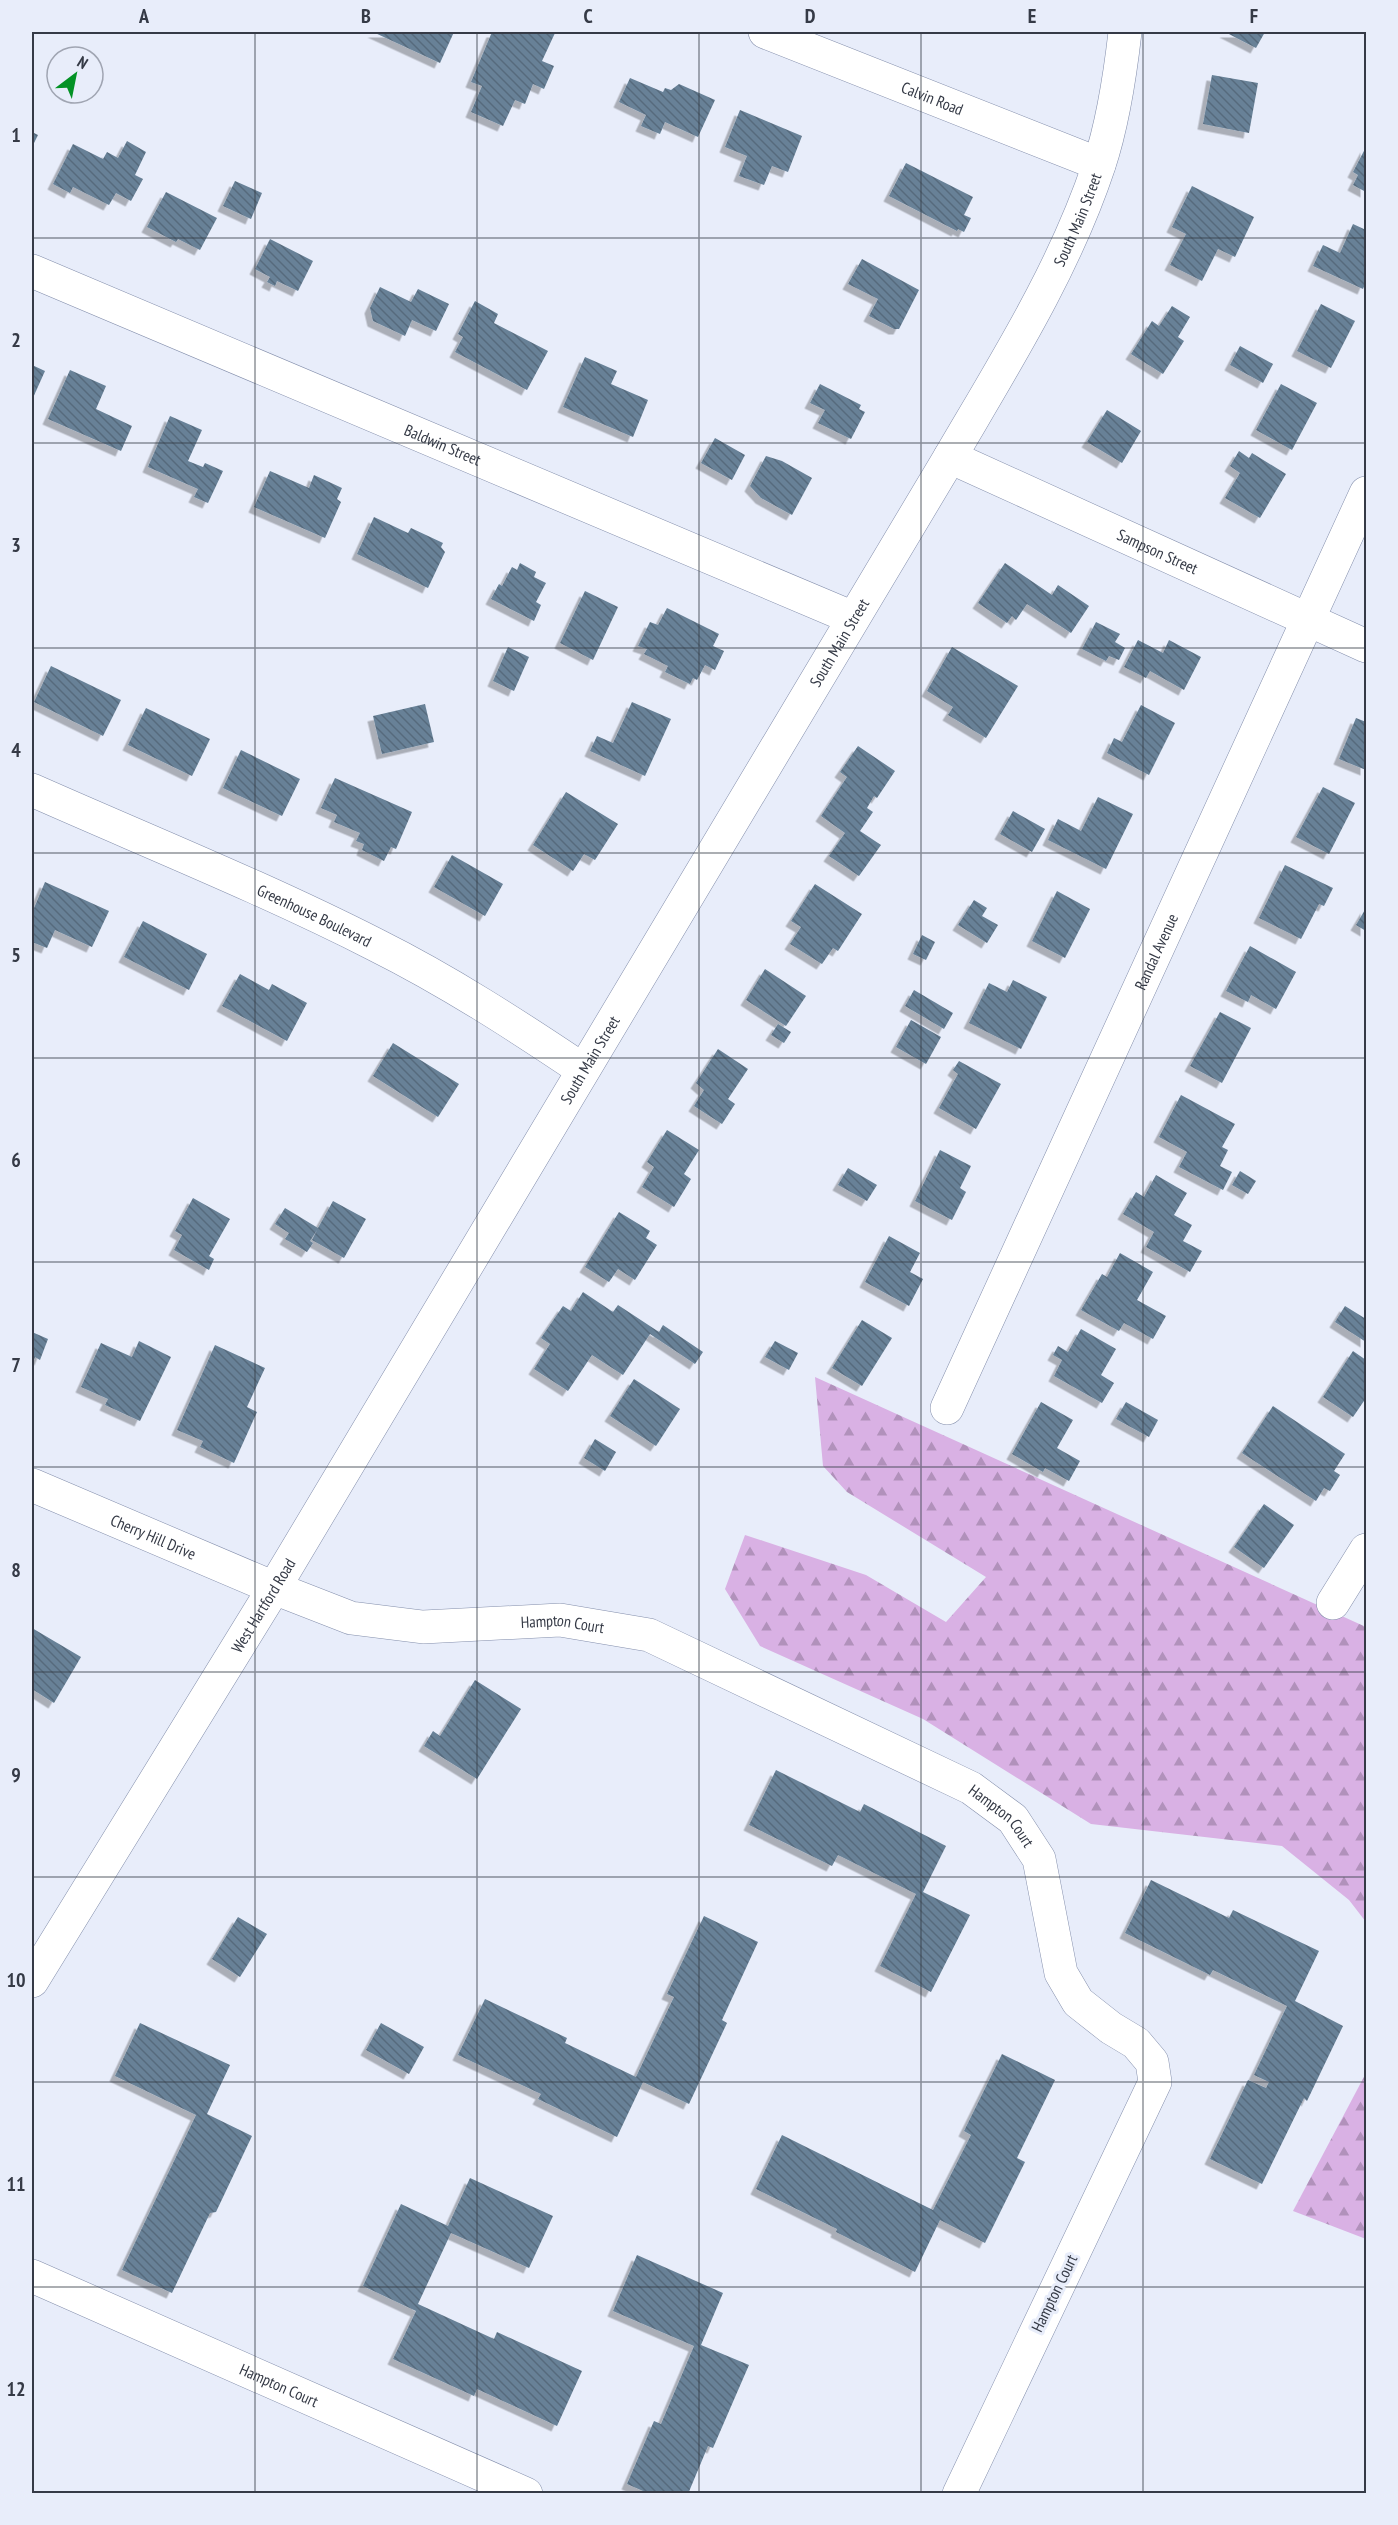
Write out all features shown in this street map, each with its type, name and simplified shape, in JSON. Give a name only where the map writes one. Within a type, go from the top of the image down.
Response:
[{"type":"street","name":"Calvin Road","points":[[765,32],[1099,164]]},
{"type":"street","name":"South Main Street","points":[[490,1226],[950,457],[1048,286],[1074,232],[1099,164],[1114,102],[1125,32]]},
{"type":"street","name":"Baldwin Street","points":[[32,271],[854,618]]},
{"type":"street","name":"Sampson Street","points":[[950,457],[1366,646]]},
{"type":"street","name":"Randal Avenue","points":[[947,1408],[1366,493]]},
{"type":"street","name":"Greenhouse Boulevard","points":[[32,790],[299,907],[377,945],[441,979],[583,1070]]},
{"type":"street","name":"West Hartford Road","points":[[32,1981],[274,1588],[490,1226]]},
{"type":"street","name":"Cherry Hill Drive","points":[[32,1485],[274,1588]]},
{"type":"street","points":[[1333,1604],[1366,1550]]},
{"type":"street","name":"Hampton Court","points":[[274,1588],[351,1618],[423,1627],[560,1620],[649,1635],[971,1788],[1013,1819],[1039,1858],[1061,1973],[1078,2002],[1111,2028],[1136,2043],[1152,2061],[1155,2082],[958,2493]]},
{"type":"street","name":"Hampton Court","points":[[32,2276],[526,2493]]},
{"type":"green space","points":[[815,1377],[1366,1627],[1366,1922],[1349,1900],[1282,1846],[1091,1824],[923,1719],[760,1646],[725,1589],[745,1535],[866,1575],[946,1622],[986,1577],[847,1492],[823,1466]]},
{"type":"green space","points":[[1366,2073],[1366,2239],[1293,2211]]},
{"type":"building","points":[[373,32],[454,32],[440,63]]},
{"type":"building","points":[[492,32],[555,33],[542,61],[554,66],[544,89],[533,84],[525,104],[515,100],[503,126],[471,112],[482,86],[471,82]]},
{"type":"building","points":[[1225,32],[1265,32],[1256,48]]},
{"type":"building","points":[[1212,75],[1258,83],[1249,133],[1203,124]]},
{"type":"building","points":[[630,78],[663,92],[665,88],[671,90],[679,84],[715,100],[698,137],[665,122],[660,134],[641,126],[646,115],[619,102]]},
{"type":"building","points":[[740,110],[802,136],[788,172],[772,166],[764,185],[739,176],[747,156],[725,147]]},
{"type":"building","points":[[32,132],[38,135],[32,147]]},
{"type":"building","points":[[127,141],[146,152],[135,175],[143,179],[131,201],[116,193],[109,205],[73,187],[70,193],[53,184],[73,144],[103,159],[107,152],[118,158]]},
{"type":"building","points":[[1366,147],[1366,192],[1353,185],[1358,175],[1353,172]]},
{"type":"building","points":[[906,163],[973,197],[964,215],[971,218],[964,232],[958,229],[957,231],[889,196]]},
{"type":"building","points":[[235,181],[262,193],[251,219],[223,206]]},
{"type":"building","points":[[1192,186],[1254,217],[1235,257],[1218,249],[1202,281],[1170,265],[1186,234],[1172,227]]},
{"type":"building","points":[[166,192],[217,218],[200,250],[178,239],[176,242],[147,227]]},
{"type":"building","points":[[1353,224],[1366,230],[1366,282],[1363,289],[1313,266],[1323,245],[1340,253]]},
{"type":"building","points":[[270,239],[313,261],[298,291],[277,281],[275,286],[267,282],[270,277],[255,269]]},
{"type":"building","points":[[862,259],[919,290],[899,329],[894,329],[869,316],[878,299],[848,284]]},
{"type":"building","points":[[380,287],[411,302],[418,289],[449,304],[436,331],[412,320],[405,336],[373,321],[370,308]]},
{"type":"building","points":[[475,301],[498,314],[494,323],[548,351],[527,390],[455,352],[463,337],[458,334]]},
{"type":"building","points":[[1321,304],[1355,321],[1331,368],[1297,351]]},
{"type":"building","points":[[1172,306],[1190,317],[1178,337],[1184,341],[1163,374],[1131,354],[1152,321],[1159,326]]},
{"type":"building","points":[[1240,346],[1273,364],[1263,383],[1230,365]]},
{"type":"building","points":[[585,357],[617,371],[611,384],[648,400],[633,437],[563,407]]},
{"type":"building","points":[[32,365],[45,371],[32,400]]},
{"type":"building","points":[[70,370],[106,386],[96,409],[132,426],[121,451],[48,419]]},
{"type":"building","points":[[820,384],[861,405],[859,409],[865,412],[851,439],[818,423],[825,410],[810,403]]},
{"type":"building","points":[[1281,384],[1317,403],[1292,450],[1256,430]]},
{"type":"building","points":[[1107,410],[1141,431],[1122,463],[1087,442]]},
{"type":"building","points":[[170,416],[202,430],[188,461],[203,467],[205,463],[223,471],[208,503],[194,497],[198,489],[148,467]]},
{"type":"building","points":[[715,438],[745,455],[732,480],[701,463]]},
{"type":"building","points":[[1239,451],[1249,458],[1252,453],[1286,474],[1260,518],[1225,498],[1240,473],[1230,466]]},
{"type":"building","points":[[766,456],[782,461],[812,478],[792,515],[761,498],[750,486]]},
{"type":"building","points":[[270,471],[309,488],[314,475],[342,488],[337,499],[341,502],[325,538],[254,507]]},
{"type":"building","points":[[374,517],[408,533],[411,528],[443,543],[441,547],[445,552],[428,588],[357,554]]},
{"type":"building","points":[[520,563],[536,572],[534,577],[546,583],[536,602],[541,605],[534,621],[491,599],[499,584],[502,586],[512,567],[517,570]]},
{"type":"building","points":[[1005,563],[1052,595],[1058,585],[1089,606],[1071,633],[1027,604],[1016,620],[1012,616],[1007,623],[978,603]]},
{"type":"building","points":[[585,591],[618,607],[593,660],[560,643]]},
{"type":"building","points":[[667,608],[719,634],[713,646],[724,651],[715,670],[705,665],[697,680],[693,678],[690,684],[665,672],[668,666],[644,654],[647,649],[638,646],[650,622],[658,625]]},
{"type":"building","points":[[1096,622],[1120,634],[1115,642],[1125,648],[1119,660],[1109,656],[1106,661],[1082,649]]},
{"type":"building","points":[[1138,640],[1163,653],[1169,640],[1201,657],[1184,690],[1150,671],[1146,678],[1124,667]]},
{"type":"building","points":[[508,647],[529,657],[514,691],[493,681]]},
{"type":"building","points":[[952,647],[1018,686],[986,738],[948,715],[953,707],[927,691]]},
{"type":"building","points":[[51,666],[121,700],[103,736],[34,702]]},
{"type":"building","points":[[632,702],[671,719],[645,776],[590,751],[597,736],[613,743]]},
{"type":"building","points":[[425,704],[434,742],[382,754],[373,716]]},
{"type":"building","points":[[1141,705],[1175,723],[1149,775],[1107,753],[1114,738],[1122,742]]},
{"type":"building","points":[[146,708],[210,739],[192,776],[128,745]]},
{"type":"building","points":[[1356,718],[1366,722],[1366,770],[1339,759]]},
{"type":"building","points":[[858,746],[895,771],[877,798],[874,796],[867,808],[873,812],[860,831],[881,845],[859,876],[829,856],[845,833],[821,816],[847,777],[840,772]]},
{"type":"building","points":[[241,750],[300,779],[282,816],[223,788]]},
{"type":"building","points":[[335,778],[412,812],[396,849],[391,847],[384,861],[362,850],[364,844],[356,841],[360,833],[334,822],[337,815],[321,808]]},
{"type":"building","points":[[1323,787],[1355,803],[1329,854],[1296,837]]},
{"type":"building","points":[[566,792],[618,824],[595,860],[584,854],[573,871],[533,845]]},
{"type":"building","points":[[1098,797],[1133,814],[1106,869],[1048,840],[1058,819],[1081,831]]},
{"type":"building","points":[[1013,811],[1045,829],[1032,852],[1000,834]]},
{"type":"building","points":[[452,855],[503,884],[485,916],[434,887]]},
{"type":"building","points":[[1285,865],[1333,888],[1324,906],[1319,904],[1301,939],[1259,918]]},
{"type":"building","points":[[45,882],[109,911],[92,947],[55,930],[47,948],[32,942],[32,913]]},
{"type":"building","points":[[815,884],[862,914],[838,951],[833,948],[822,964],[790,944],[801,927],[791,921]]},
{"type":"building","points":[[1057,891],[1090,909],[1065,958],[1032,941]]},
{"type":"building","points":[[974,900],[987,908],[982,916],[998,925],[987,943],[958,925]]},
{"type":"building","points":[[1366,908],[1366,931],[1356,925]]},
{"type":"building","points":[[143,921],[207,954],[189,990],[124,957]]},
{"type":"building","points":[[922,935],[935,942],[926,960],[913,954]]},
{"type":"building","points":[[1250,946],[1296,972],[1276,1009],[1251,995],[1248,1002],[1226,991]]},
{"type":"building","points":[[765,969],[806,996],[786,1026],[746,1000]]},
{"type":"building","points":[[240,974],[269,990],[272,984],[307,1003],[287,1041],[222,1006]]},
{"type":"building","points":[[1013,980],[1047,997],[1021,1049],[969,1023],[989,983],[1007,992]]},
{"type":"building","points":[[914,990],[953,1013],[944,1029],[905,1006]]},
{"type":"building","points":[[1220,1012],[1251,1028],[1222,1083],[1190,1066]]},
{"type":"building","points":[[911,1020],[941,1037],[926,1064],[896,1047]]},
{"type":"building","points":[[778,1024],[791,1032],[784,1043],[771,1035]]},
{"type":"building","points":[[393,1043],[459,1084],[438,1117],[373,1076]]},
{"type":"building","points":[[718,1049],[748,1069],[728,1099],[735,1104],[722,1124],[694,1106],[704,1090],[696,1083]]},
{"type":"building","points":[[959,1061],[1001,1084],[976,1129],[939,1108],[958,1074],[953,1070]]},
{"type":"building","points":[[1181,1095],[1235,1124],[1222,1147],[1228,1150],[1220,1166],[1232,1172],[1223,1190],[1179,1167],[1187,1152],[1159,1137]]},
{"type":"building","points":[[667,1130],[699,1150],[684,1174],[691,1179],[674,1207],[642,1187],[654,1167],[647,1162]]},
{"type":"building","points":[[940,1150],[971,1166],[960,1188],[966,1192],[952,1220],[915,1201]]},
{"type":"building","points":[[848,1168],[877,1185],[867,1201],[838,1185]]},
{"type":"building","points":[[1240,1171],[1256,1181],[1248,1194],[1232,1185]]},
{"type":"building","points":[[1156,1175],[1187,1193],[1174,1215],[1192,1225],[1183,1241],[1202,1251],[1190,1272],[1146,1247],[1154,1232],[1123,1214],[1136,1192],[1144,1197]]},
{"type":"building","points":[[193,1198],[230,1219],[209,1256],[214,1259],[209,1270],[174,1250],[182,1235],[175,1231]]},
{"type":"building","points":[[333,1201],[366,1219],[344,1258],[312,1240],[317,1230],[310,1241],[313,1243],[307,1252],[285,1239],[289,1233],[275,1224],[285,1208],[318,1228]]},
{"type":"building","points":[[619,1212],[650,1231],[646,1238],[657,1245],[635,1280],[618,1269],[609,1282],[585,1267]]},
{"type":"building","points":[[889,1236],[920,1253],[910,1272],[923,1279],[909,1306],[865,1282]]},
{"type":"building","points":[[1120,1253],[1153,1272],[1137,1300],[1166,1316],[1153,1339],[1124,1323],[1119,1331],[1081,1310],[1102,1274],[1107,1277]]},
{"type":"building","points":[[583,1292],[613,1312],[618,1305],[659,1332],[663,1325],[703,1352],[695,1364],[650,1334],[623,1375],[592,1355],[568,1391],[534,1369],[550,1344],[541,1338],[563,1306],[571,1311]]},
{"type":"building","points":[[1345,1306],[1366,1319],[1366,1342],[1335,1322]]},
{"type":"building","points":[[862,1320],[892,1338],[862,1386],[832,1368]]},
{"type":"building","points":[[1081,1329],[1116,1349],[1101,1375],[1114,1383],[1102,1403],[1054,1376],[1062,1360],[1053,1355],[1058,1346],[1068,1352]]},
{"type":"building","points":[[32,1332],[48,1339],[40,1360],[35,1357],[32,1365]]},
{"type":"building","points":[[139,1341],[171,1357],[140,1421],[105,1405],[108,1399],[81,1387],[101,1343],[132,1357]]},
{"type":"building","points":[[775,1341],[798,1353],[789,1370],[765,1357]]},
{"type":"building","points":[[215,1345],[265,1368],[247,1407],[257,1412],[234,1463],[200,1447],[203,1441],[177,1430]]},
{"type":"building","points":[[1353,1351],[1366,1360],[1366,1398],[1353,1417],[1323,1397]]},
{"type":"building","points":[[634,1379],[680,1409],[656,1446],[610,1416]]},
{"type":"building","points":[[1041,1402],[1073,1420],[1057,1448],[1080,1461],[1069,1481],[1045,1468],[1043,1472],[1012,1454]]},
{"type":"building","points":[[1126,1402],[1158,1420],[1149,1437],[1116,1419]]},
{"type":"building","points":[[1273,1406],[1345,1454],[1334,1471],[1340,1475],[1330,1491],[1324,1488],[1316,1501],[1242,1453]]},
{"type":"building","points":[[595,1439],[616,1452],[605,1471],[584,1458]]},
{"type":"building","points":[[1264,1504],[1294,1525],[1264,1568],[1234,1547]]},
{"type":"building","points":[[32,1628],[81,1657],[54,1703],[32,1689]]},
{"type":"building","points":[[475,1680],[521,1709],[477,1779],[424,1746],[433,1731],[440,1736]]},
{"type":"building","points":[[776,1770],[860,1812],[864,1804],[946,1846],[923,1892],[970,1915],[931,1992],[880,1966],[916,1894],[838,1855],[832,1866],[749,1825]]},
{"type":"building","points":[[1151,1880],[1229,1918],[1233,1910],[1319,1951],[1295,2001],[1343,2026],[1307,2101],[1304,2098],[1262,2184],[1210,2159],[1248,2080],[1266,2088],[1269,2082],[1254,2075],[1287,2006],[1213,1970],[1210,1975],[1125,1933]]},
{"type":"building","points":[[704,1916],[758,1942],[722,2020],[727,2023],[689,2104],[643,2082],[617,2137],[538,2099],[541,2094],[458,2055],[485,1999],[567,2038],[565,2043],[636,2077],[674,1997],[667,1994]]},
{"type":"building","points":[[238,1917],[267,1934],[240,1977],[212,1959]]},
{"type":"building","points":[[140,2023],[230,2065],[207,2114],[252,2136],[216,2212],[210,2213],[172,2293],[122,2270],[196,2115],[115,2076]]},
{"type":"building","points":[[381,2023],[424,2047],[409,2074],[366,2050]]},
{"type":"building","points":[[1002,2054],[1055,2080],[1017,2158],[1025,2162],[985,2243],[940,2220],[915,2272],[836,2232],[837,2229],[756,2189],[782,2135],[933,2210],[971,2135],[964,2131]]},
{"type":"building","points":[[470,2178],[553,2216],[529,2268],[451,2233],[418,2304],[494,2339],[497,2332],[582,2371],[557,2426],[477,2389],[474,2396],[393,2359],[416,2311],[363,2286],[401,2204],[448,2226]]},
{"type":"building","points":[[637,2255],[723,2293],[701,2345],[749,2365],[713,2448],[708,2446],[688,2494],[650,2494],[627,2484],[654,2421],[661,2424],[694,2346],[613,2311]]}]
